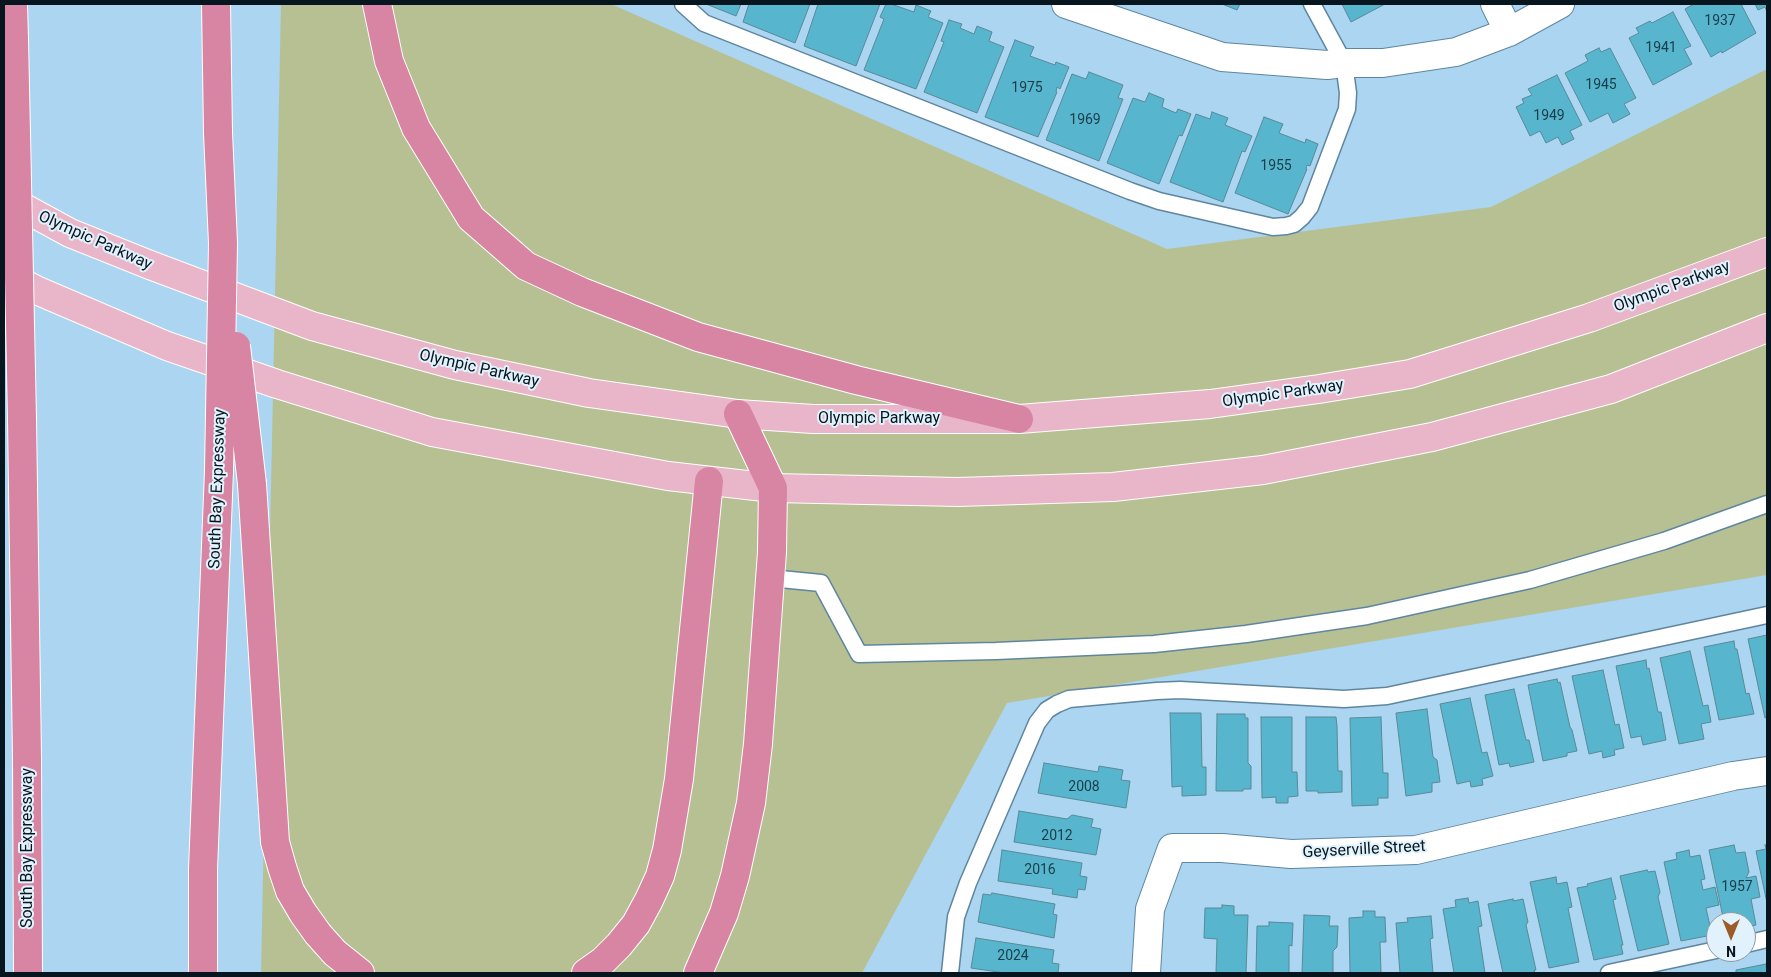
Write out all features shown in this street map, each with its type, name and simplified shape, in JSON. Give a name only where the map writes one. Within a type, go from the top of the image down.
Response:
[{"type":"highway","name":"South Bay Expressway","points":[[13,4],[28,758],[28,973]]},
{"type":"highway","name":"South Bay Expressway","points":[[203,973],[203,869],[219,471],[223,243],[218,133],[216,4]]},
{"type":"highway","points":[[377,4],[389,61],[416,128],[471,218],[526,266],[582,292],[698,337],[856,380],[1019,419]]},
{"type":"highway","points":[[4,218],[21,343]]},
{"type":"highway","points":[[223,243],[252,484],[275,842],[290,891],[303,914],[335,953],[360,973]]},
{"type":"highway","points":[[698,973],[724,912],[744,840],[758,744],[770,578],[773,488],[738,414]]},
{"type":"highway","points":[[586,973],[603,961],[636,924],[660,876],[667,850],[679,779],[709,481]]},
{"type":"main road","name":"Olympic Parkway","points":[[4,198],[70,233],[150,266],[312,326],[454,365],[589,393],[738,414],[813,419],[1019,419],[1210,404],[1410,374],[1589,318],[1767,252]]},
{"type":"main road","points":[[4,273],[36,290],[167,346],[277,384],[432,432],[568,459],[668,476],[773,488],[958,492],[1103,487],[1263,470],[1432,437],[1611,389],[1767,328]]},
{"type":"street","points":[[1066,4],[1222,57],[1326,65],[1383,63],[1456,52],[1509,32],[1560,4]]},
{"type":"street","points":[[1495,4],[1509,32]]},
{"type":"street","name":"Geyserville Street","points":[[1146,973],[1150,909],[1172,848],[1222,848],[1292,854],[1416,850],[1733,776],[1767,771]]},
{"type":"lane","points":[[683,4],[704,24],[1159,202],[1273,227],[1294,224],[1310,207],[1347,109],[1348,93],[1344,63],[1312,4]]},
{"type":"lane","points":[[770,578],[821,583],[859,654],[996,651],[1154,644],[1246,634],[1367,616],[1530,580],[1664,541],[1767,504]]},
{"type":"lane","points":[[950,973],[956,917],[968,883],[1037,723],[1047,710],[1057,704],[1069,699],[1180,690],[1344,699],[1387,696],[1767,615]]},
{"type":"lane","points":[[1609,973],[1706,952]]},
{"type":"green space","points":[[281,4],[611,4],[1167,249],[1491,207],[1767,69],[1767,575],[1007,703],[862,973],[261,973]]},
{"type":"building","points":[[706,4],[741,4],[736,16]]},
{"type":"building","points":[[749,4],[810,4],[795,43],[743,22]]},
{"type":"building","points":[[818,4],[880,4],[856,66],[804,46]]},
{"type":"building","points":[[886,4],[914,12],[916,5],[931,11],[928,17],[943,23],[916,89],[864,70],[884,19],[880,17]]},
{"type":"building","points":[[1222,4],[1240,4],[1237,10]]},
{"type":"building","points":[[1342,4],[1385,4],[1351,22]]},
{"type":"building","points":[[1694,4],[1741,4],[1756,33],[1722,53],[1721,51],[1711,57],[1685,9]]},
{"type":"building","points":[[1755,4],[1767,4],[1767,12],[1765,7],[1758,10]]},
{"type":"building","points":[[1673,12],[1691,46],[1684,49],[1692,64],[1653,85],[1629,38],[1639,33],[1636,28],[1650,21],[1652,23]]},
{"type":"building","points":[[949,20],[962,24],[960,28],[974,34],[977,26],[992,32],[989,41],[1004,47],[977,113],[924,92],[944,42],[941,41]]},
{"type":"building","points":[[1015,40],[1034,47],[1030,56],[1055,65],[1056,62],[1069,67],[1060,89],[1057,87],[1057,92],[1038,137],[985,117]]},
{"type":"building","points":[[1599,48],[1601,52],[1610,48],[1636,98],[1624,104],[1630,114],[1613,123],[1608,113],[1590,122],[1565,73],[1588,61],[1585,55]]},
{"type":"building","points":[[1089,72],[1123,85],[1118,98],[1123,99],[1099,161],[1046,140],[1072,74],[1086,79]]},
{"type":"building","points":[[1557,75],[1582,125],[1570,131],[1574,139],[1562,145],[1558,137],[1546,143],[1540,131],[1530,136],[1516,107],[1524,103],[1522,99],[1532,95],[1528,89]]},
{"type":"building","points":[[1149,93],[1164,99],[1162,107],[1176,113],[1178,109],[1191,114],[1182,136],[1179,135],[1159,184],[1107,163],[1133,98],[1145,102]]},
{"type":"building","points":[[1212,112],[1228,118],[1225,125],[1252,136],[1245,152],[1242,151],[1223,202],[1170,182],[1196,114],[1210,119]]},
{"type":"building","points":[[1264,117],[1283,124],[1279,133],[1305,143],[1306,139],[1318,144],[1310,166],[1307,165],[1288,214],[1235,193]]},
{"type":"building","points":[[1767,635],[1767,717],[1765,718],[1748,639]]},
{"type":"building","points":[[1734,641],[1746,694],[1749,693],[1754,714],[1719,720],[1704,647]]},
{"type":"building","points":[[1690,651],[1703,706],[1708,705],[1711,722],[1701,724],[1704,739],[1679,744],[1660,658]]},
{"type":"building","points":[[1646,660],[1658,712],[1661,712],[1666,740],[1643,745],[1641,736],[1631,738],[1616,666]]},
{"type":"building","points":[[1603,670],[1615,725],[1619,724],[1624,748],[1614,750],[1615,755],[1603,758],[1602,751],[1589,754],[1572,676]]},
{"type":"building","points":[[1557,679],[1558,683],[1560,682],[1577,751],[1567,753],[1567,756],[1543,761],[1528,685]]},
{"type":"building","points":[[1514,689],[1526,740],[1529,740],[1534,762],[1510,767],[1509,763],[1499,765],[1485,695]]},
{"type":"building","points":[[1470,698],[1482,753],[1487,752],[1493,776],[1482,779],[1483,785],[1471,787],[1470,781],[1457,784],[1440,704]]},
{"type":"building","points":[[1427,709],[1433,757],[1437,760],[1440,782],[1432,783],[1432,792],[1406,796],[1396,713]]},
{"type":"building","points":[[1170,713],[1201,713],[1202,767],[1206,767],[1206,795],[1182,796],[1182,786],[1172,787]]},
{"type":"building","points":[[1217,714],[1245,714],[1245,718],[1248,718],[1248,763],[1251,766],[1251,789],[1243,789],[1243,791],[1216,791]]},
{"type":"building","points":[[1261,717],[1292,717],[1292,772],[1297,772],[1298,796],[1288,797],[1288,803],[1276,803],[1276,797],[1262,798]]},
{"type":"building","points":[[1306,717],[1336,717],[1338,771],[1342,771],[1342,792],[1318,793],[1318,791],[1306,791]]},
{"type":"building","points":[[1381,717],[1383,773],[1388,773],[1388,798],[1378,798],[1378,805],[1352,806],[1350,718]]},
{"type":"building","points":[[1044,763],[1098,772],[1099,766],[1123,770],[1121,780],[1130,781],[1126,808],[1038,793]]},
{"type":"building","points":[[1019,811],[1067,819],[1072,815],[1093,819],[1091,827],[1101,829],[1096,855],[1014,842]]},
{"type":"building","points":[[1734,845],[1736,853],[1745,852],[1749,872],[1746,878],[1756,876],[1760,897],[1751,899],[1754,912],[1722,912],[1709,850]]},
{"type":"building","points":[[1765,845],[1767,845],[1767,903],[1756,851],[1766,849]]},
{"type":"building","points":[[1002,850],[1082,863],[1080,876],[1087,877],[1085,890],[1078,889],[1077,898],[1052,894],[1053,889],[998,881]]},
{"type":"building","points":[[1689,850],[1690,857],[1700,855],[1705,879],[1701,880],[1703,890],[1715,887],[1719,905],[1706,908],[1706,936],[1681,941],[1664,862],[1677,859],[1676,853]]},
{"type":"building","points":[[1647,870],[1648,872],[1655,871],[1660,892],[1658,897],[1669,944],[1638,951],[1620,876]]},
{"type":"building","points":[[1556,877],[1557,884],[1567,882],[1572,907],[1568,908],[1579,962],[1549,968],[1530,882]]},
{"type":"building","points":[[1611,878],[1616,899],[1613,900],[1623,945],[1621,945],[1623,954],[1594,960],[1577,888]]},
{"type":"building","points":[[992,893],[1055,904],[1053,914],[1057,915],[1054,938],[978,922],[983,894],[991,895]]},
{"type":"building","points":[[1468,898],[1469,903],[1478,901],[1482,926],[1478,927],[1485,973],[1454,973],[1443,909],[1456,907],[1455,900]]},
{"type":"building","points":[[1513,899],[1513,901],[1523,899],[1535,973],[1503,973],[1488,904]]},
{"type":"building","points":[[1222,905],[1234,906],[1234,915],[1248,915],[1246,973],[1216,973],[1217,939],[1204,938],[1205,908],[1222,908]]},
{"type":"building","points":[[1363,911],[1375,911],[1375,917],[1385,917],[1386,942],[1380,942],[1381,973],[1350,973],[1349,918],[1363,917]]},
{"type":"building","points":[[1304,915],[1330,916],[1329,926],[1338,926],[1337,947],[1333,951],[1333,973],[1302,973]]},
{"type":"building","points":[[1431,916],[1433,938],[1430,939],[1433,973],[1400,973],[1396,923],[1408,922],[1407,918]]},
{"type":"building","points":[[1269,922],[1293,923],[1292,946],[1289,945],[1289,973],[1256,973],[1257,926],[1269,926]]},
{"type":"building","points":[[976,938],[1054,950],[1052,963],[1059,964],[1058,973],[1005,973],[971,968]]},
{"type":"building","points":[[1766,964],[1767,973],[1736,973],[1736,970]]}]
